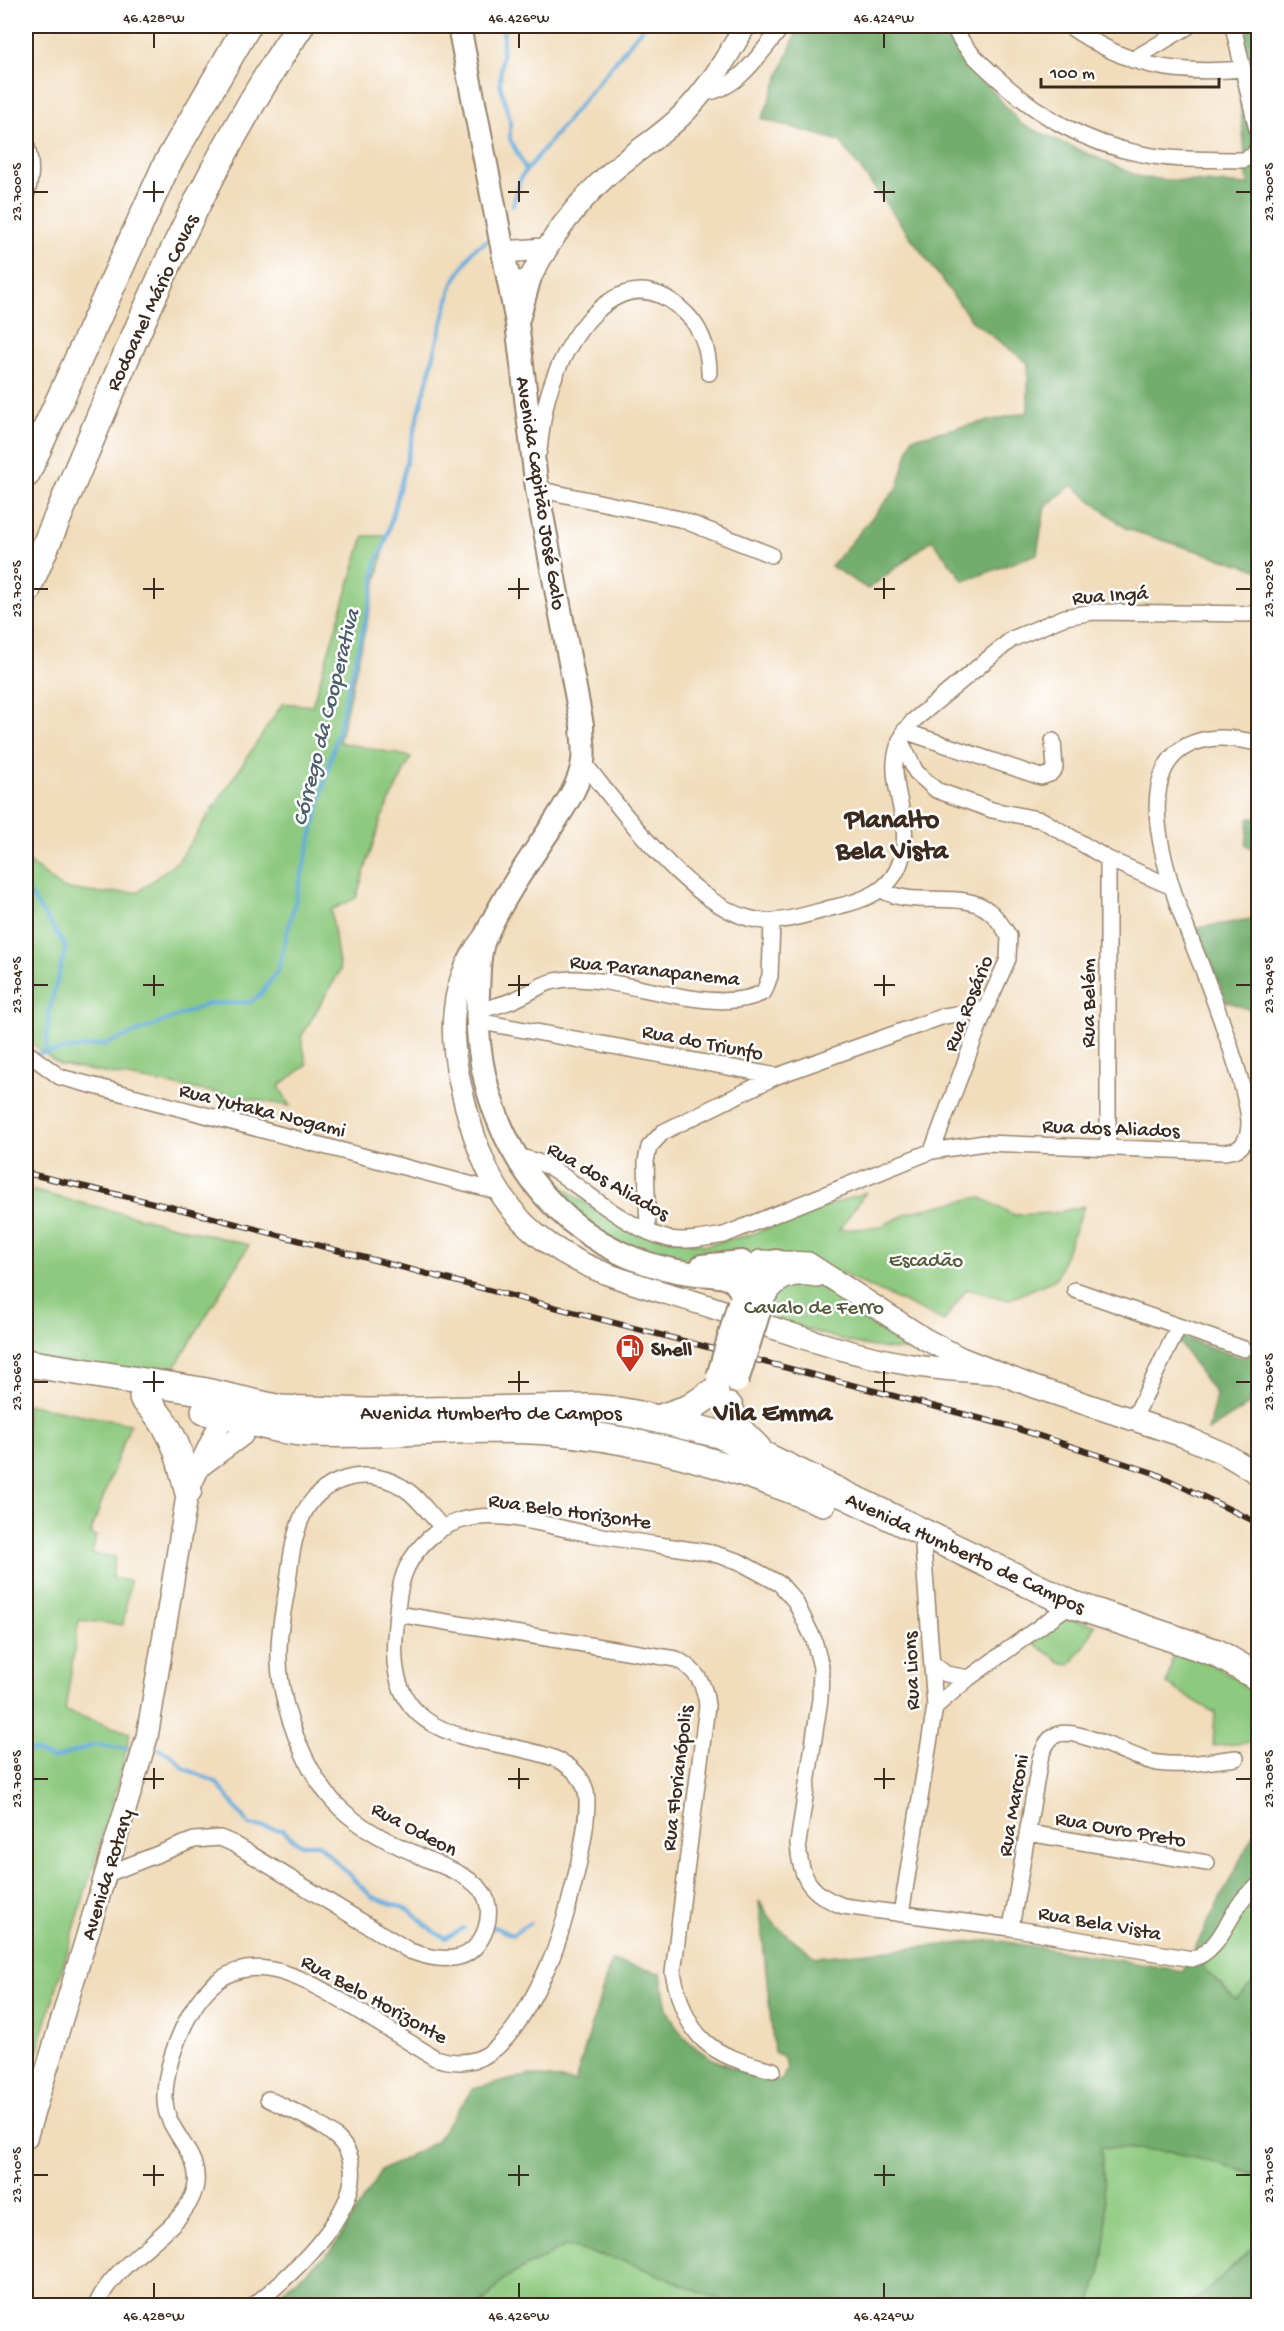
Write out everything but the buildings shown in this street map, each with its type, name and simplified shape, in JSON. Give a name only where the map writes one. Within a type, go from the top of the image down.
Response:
[{"type":"highway","name":"Rodoanel Mário Covas","points":[[26,474],[166,166],[247,26]]},
{"type":"highway","name":"Rodoanel Mário Covas","points":[[26,591],[121,363],[190,216],[249,108],[300,26]]},
{"type":"highway","name":"Avenida Humberto de Campos","points":[[26,1363],[222,1405],[312,1433],[500,1429],[590,1435],[666,1449],[722,1465],[923,1540]]},
{"type":"highway","name":"Avenida Humberto de Campos","points":[[26,1380],[143,1398],[222,1405]]},
{"type":"highway","points":[[661,1418],[690,1408],[724,1389],[738,1428],[765,1455]]},
{"type":"highway","points":[[143,1398],[162,1417],[194,1478]]},
{"type":"highway","points":[[590,1435],[593,1416],[619,1409]]},
{"type":"highway","name":"Avenida Humberto de Campos","points":[[256,1415],[619,1409],[661,1418],[765,1455],[923,1540],[1067,1607],[1167,1635],[1217,1653],[1258,1677]]},
{"type":"highway","points":[[666,1449],[710,1434],[722,1465]]},
{"type":"main road","points":[[459,26],[504,252],[519,282]]},
{"type":"main road","name":"Avenida Capitão José Galo","points":[[519,282],[517,323],[540,489],[582,725],[583,762],[572,793],[484,937],[476,1016],[479,1056],[487,1095],[517,1157],[555,1208],[576,1225],[619,1253],[668,1269]]},
{"type":"main road","points":[[668,1269],[749,1267],[776,1260]]},
{"type":"main road","points":[[710,1434],[751,1300],[749,1267]]},
{"type":"main road","points":[[668,1269],[728,1278],[735,1282],[751,1300]]},
{"type":"street","points":[[519,282],[584,200],[615,169],[678,119],[702,93],[745,26]]},
{"type":"street","points":[[702,93],[714,92],[730,85],[783,26]]},
{"type":"street","points":[[954,26],[957,34],[979,61],[1034,109],[1098,141],[1141,154],[1243,160],[1254,155],[1258,146],[1258,135],[1233,26]]},
{"type":"street","points":[[1069,26],[1131,60],[1158,68],[1181,71],[1243,69]]},
{"type":"street","points":[[1131,60],[1189,26]]},
{"type":"street","points":[[26,143],[31,178],[26,196]]},
{"type":"street","points":[[504,252],[544,249]]},
{"type":"street","points":[[709,373],[709,356],[704,341],[685,311],[671,300],[653,291],[631,290],[616,295],[583,327],[567,351],[548,395],[539,454],[540,489],[680,519],[771,555]]},
{"type":"street","name":"Rua Ingá","points":[[902,736],[913,721],[1012,639],[1065,617],[1093,612],[1258,614]]},
{"type":"street","points":[[583,762],[679,876],[722,907],[747,919],[772,922],[854,903],[882,890],[901,861],[905,842],[893,771],[902,736]]},
{"type":"street","points":[[902,736],[1041,777],[1050,774],[1055,768],[1053,741]]},
{"type":"street","points":[[902,736],[916,772],[936,790],[992,810],[1042,820],[1108,859],[1170,886]]},
{"type":"street","name":"Rua dos Aliados","points":[[517,1157],[546,1163],[596,1200],[648,1231],[669,1239],[694,1240],[724,1235],[932,1151],[984,1143],[1223,1152],[1238,1149],[1245,1143],[1248,1112],[1238,1072],[1170,886],[1159,836],[1157,800],[1162,774],[1174,756],[1190,745],[1208,739],[1232,738],[1258,743]]},
{"type":"street","name":"Rua Belém","points":[[1108,859],[1108,1147]]},
{"type":"street","name":"Rua Rosário","points":[[882,890],[908,900],[973,903],[988,910],[999,920],[1009,936],[1008,959],[985,1010],[932,1151]]},
{"type":"street","name":"Rua Paranapanema","points":[[476,1016],[520,998],[541,983],[574,979],[680,995],[736,1001],[751,999],[764,992],[770,976],[772,922]]},
{"type":"street","name":"Avenida Capitão José Galo","points":[[484,937],[471,953],[460,975],[455,995],[453,1032],[457,1071],[469,1124],[496,1191],[535,1233],[561,1252],[635,1285],[866,1356],[911,1365],[994,1373]]},
{"type":"street","name":"Rua do Triunfo","points":[[476,1016],[777,1076],[944,1016],[985,1010]]},
{"type":"street","name":"Rua Yutaka Nogami","points":[[32,1057],[60,1077],[118,1094],[496,1191]]},
{"type":"street","points":[[648,1231],[645,1183],[649,1147],[663,1132],[777,1076]]},
{"type":"street","name":"Avenida Capitão José Galo","points":[[776,1260],[808,1263],[926,1339],[994,1373],[1134,1418],[1225,1454],[1258,1474]]},
{"type":"street","points":[[751,1300],[783,1277],[805,1274],[832,1280]]},
{"type":"street","points":[[1075,1290],[1178,1328],[1244,1349]]},
{"type":"street","points":[[1134,1418],[1178,1328]]},
{"type":"street","name":"Avenida Rotary","points":[[26,2138],[147,1737],[194,1478],[218,1428],[222,1405]]},
{"type":"street","points":[[194,1478],[242,1436],[256,1415]]},
{"type":"street","name":"Rua Odeon","points":[[107,1874],[194,1840],[220,1838],[234,1844],[410,1951],[428,1958],[445,1959],[461,1957],[473,1949],[488,1921],[488,1905],[482,1891],[467,1878],[366,1828],[339,1808],[310,1767],[290,1722],[281,1686],[278,1653],[295,1539],[309,1504],[325,1488],[346,1478],[368,1475],[385,1479],[408,1491],[442,1527]]},
{"type":"street","name":"Rua Belo Horizonte","points":[[96,2306],[114,2275],[178,2218],[190,2202],[195,2186],[195,2167],[189,2152],[168,2119],[165,2090],[170,2065],[185,2022],[198,2000],[214,1983],[233,1973],[259,1967],[284,1971],[310,1982],[435,2058],[454,2064],[473,2062],[492,2052],[509,2036],[530,2004],[551,1959],[586,1835],[589,1808],[585,1787],[574,1771],[549,1757],[454,1734],[429,1721],[413,1708],[401,1692],[395,1675],[397,1614],[407,1569],[415,1554],[442,1527],[461,1520],[483,1517],[516,1519],[711,1553],[738,1561],[780,1584],[795,1601],[807,1621],[821,1667],[820,1699],[798,1843],[799,1863],[806,1881],[823,1898],[843,1906],[901,1914]]},
{"type":"street","name":"Rua Lions","points":[[901,1914],[935,1707],[923,1540]]},
{"type":"street","points":[[935,1707],[969,1678],[1067,1607]]},
{"type":"street","name":"Rua Florianópolis","points":[[397,1614],[676,1659],[689,1666],[699,1677],[706,1690],[707,1706],[673,1973],[680,2006],[694,2032],[717,2053],[773,2070]]},
{"type":"street","points":[[932,1663],[946,1674],[969,1678]]},
{"type":"street","name":"Rua Marconi","points":[[1011,1928],[1040,1759],[1045,1746],[1053,1736],[1065,1732],[1077,1734],[1146,1761],[1161,1764],[1236,1758]]},
{"type":"street","name":"Rua Ouro Preto","points":[[1029,1833],[1207,1863]]},
{"type":"street","name":"Rua Bela Vista","points":[[901,1914],[1011,1928],[1192,1959],[1208,1950],[1247,1895],[1258,1886]]},
{"type":"street","points":[[253,2306],[294,2272],[317,2245],[349,2193],[353,2175],[350,2156],[337,2138],[268,2099]]},
{"type":"green space","points":[[799,26],[936,26],[1021,124],[1142,178],[1248,185],[1233,26],[1258,26],[1258,570],[1127,529],[1072,485],[1045,507],[1037,554],[964,581],[932,540],[868,589],[831,566],[898,487],[912,438],[1028,412],[1028,363],[972,321],[840,141],[762,119]]},
{"type":"green space","points":[[364,536],[387,536],[339,742],[411,757],[381,819],[356,898],[331,910],[340,971],[301,1037],[307,1065],[279,1086],[290,1106],[60,1065],[26,1039],[26,955],[30,911],[26,890],[26,860],[62,888],[95,893],[138,892],[179,860],[283,703],[312,706]]},
{"type":"green space","points":[[1249,818],[1258,819],[1258,850],[1246,845]]},
{"type":"green space","points":[[1258,918],[1258,1013],[1226,1001],[1197,928]]},
{"type":"green space","name":"Escadão","points":[[547,1176],[634,1232],[706,1245],[749,1235],[866,1192],[839,1230],[880,1227],[910,1212],[980,1197],[1014,1215],[1054,1213],[1084,1206],[1056,1279],[1008,1300],[967,1289],[944,1321],[840,1273],[764,1254],[676,1263],[632,1253],[594,1231],[546,1185]]},
{"type":"green space","points":[[26,1189],[249,1245],[168,1379],[26,1356]]},
{"type":"green space","name":"Cavalo de Ferro","points":[[798,1281],[822,1282],[916,1349],[901,1350],[864,1345],[773,1319],[769,1305],[777,1289]]},
{"type":"green space","points":[[1181,1337],[1242,1358],[1258,1352],[1258,1399],[1208,1431],[1216,1395],[1179,1342]]},
{"type":"green space","points":[[26,1404],[130,1424],[90,1534],[96,1536],[92,1554],[115,1557],[112,1578],[130,1581],[123,1625],[79,1620],[65,1711],[130,1733],[121,1773],[26,2089]]},
{"type":"green space","points":[[1070,1619],[1095,1625],[1085,1645],[1070,1665],[1063,1664],[1031,1641],[1058,1623]]},
{"type":"green space","points":[[1174,1651],[1214,1665],[1258,1694],[1258,1742],[1213,1746],[1215,1713],[1167,1684]]},
{"type":"green space","points":[[1258,1825],[1258,1869],[1251,1882],[1249,1899],[1202,1967],[1236,2000],[1258,1977],[1258,2175],[1169,2151],[1101,2147],[1106,2208],[1105,2246],[1097,2285],[1089,2305],[732,2305],[630,2263],[565,2246],[505,2278],[480,2305],[265,2306],[332,2250],[381,2171],[435,2142],[473,2089],[530,2075],[575,2082],[611,1961],[661,1973],[668,2010],[676,2026],[700,2051],[730,2067],[781,2081],[787,2069],[783,2056],[774,2052],[759,1901],[776,1926],[816,1957],[995,1940],[1183,1971]]},
{"type":"green space","points":[[1258,1869],[1258,1977],[1237,2000],[1202,1967],[1249,1899],[1251,1882]]},
{"type":"green space","points":[[1100,2147],[1169,2151],[1258,2175],[1258,2243],[1201,2296],[1185,2305],[1089,2306],[1097,2285],[1105,2246],[1106,2227]]},
{"type":"green space","points":[[1258,2243],[1258,2301],[1254,2305],[1185,2305],[1201,2296]]},
{"type":"green space","points":[[565,2246],[630,2263],[732,2305],[480,2306],[505,2278]]},
{"type":"waterway","points":[[504,26],[500,84],[510,120],[510,139],[526,170]]},
{"type":"waterway","name":"Córrego da Cooperativa","points":[[513,205],[521,177],[644,26]]},
{"type":"waterway","name":"Córrego da Cooperativa","points":[[36,1054],[107,1044],[208,1004],[251,1002],[261,994],[278,970],[373,590],[376,563],[385,544],[452,285],[473,250],[490,239]]},
{"type":"waterway","points":[[26,888],[66,947],[49,1011],[46,1052]]},
{"type":"waterway","points":[[26,1753],[33,1750],[53,1759],[95,1745],[129,1749]]},
{"type":"waterway","points":[[158,1749],[171,1755],[184,1768],[216,1782],[249,1825],[283,1830],[299,1844],[318,1844],[372,1897],[410,1910],[434,1932],[446,1938],[464,1928]]},
{"type":"waterway","points":[[491,1928],[494,1927],[512,1935],[530,1923]]},
{"type":"railway","points":[[26,1173],[179,1209],[1009,1426],[1154,1473],[1258,1523]]},
{"type":"place","name":"Shell","points":[[630,1374]]},
{"type":"district","name":"Planalto Bela Vista","points":[[892,834]]},
{"type":"district","name":"Vila Emma","points":[[773,1411]]}]
